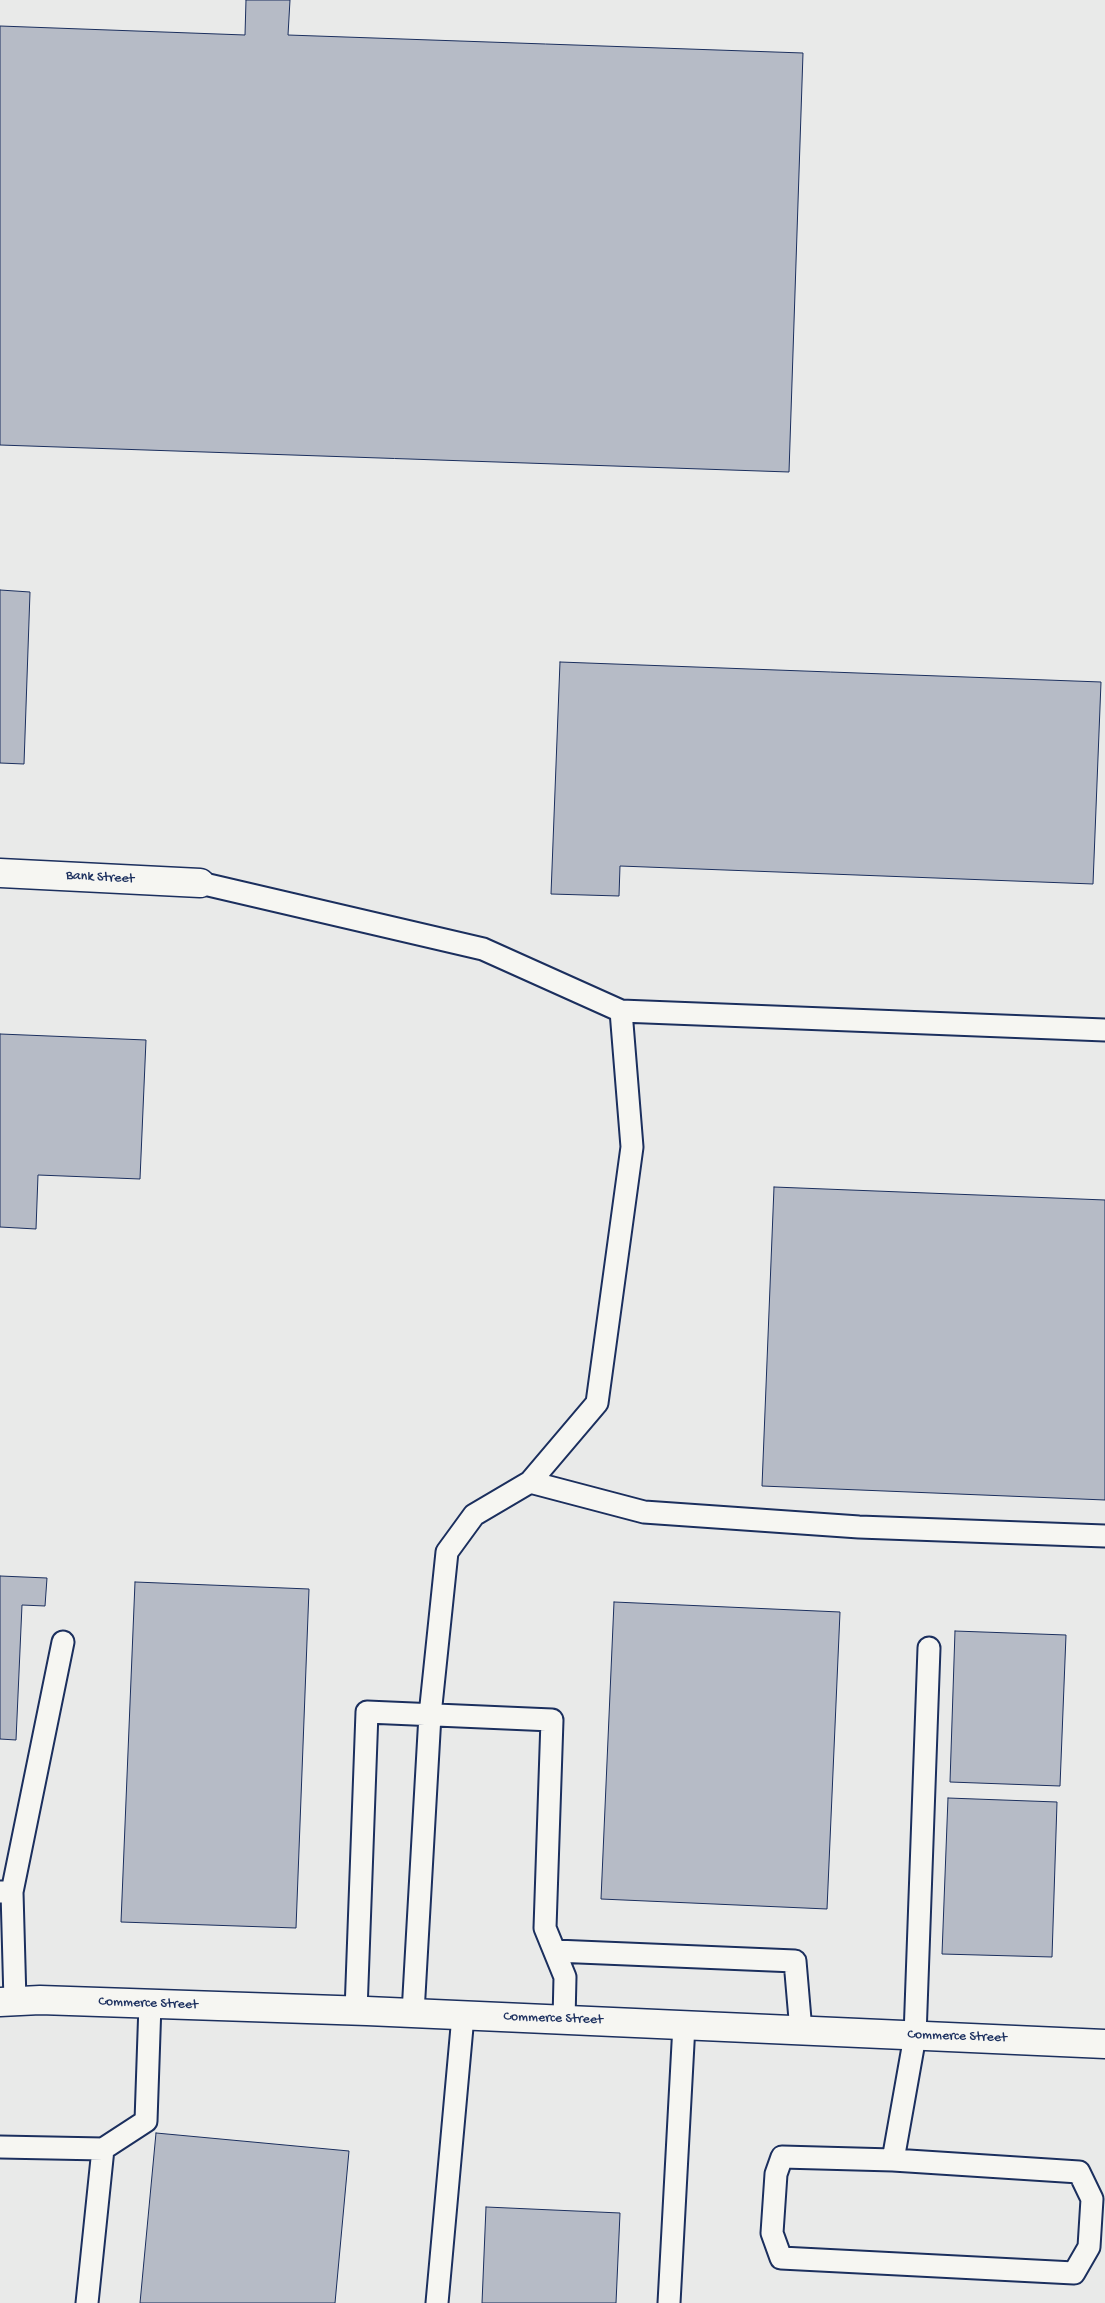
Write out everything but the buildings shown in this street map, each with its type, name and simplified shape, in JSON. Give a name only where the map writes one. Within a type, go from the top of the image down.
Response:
[{"type":"street","name":"Bank Street","points":[[0,873],[200,883]]},
{"type":"street","name":"Commerce Street","points":[[8,2001],[40,2000],[413,2013],[1105,2044]]},
{"type":"lane","points":[[200,883],[483,949],[621,1011],[1105,1030]]},
{"type":"lane","points":[[413,2013],[430,1715],[447,1552],[474,1515],[530,1482],[597,1403],[632,1147],[621,1011]]},
{"type":"lane","points":[[530,1482],[644,1512],[859,1527],[1105,1536]]},
{"type":"lane","points":[[8,2001],[6,1892],[63,1642]]},
{"type":"lane","points":[[893,2160],[915,2036],[929,1648]]},
{"type":"lane","points":[[356,2011],[368,1712],[552,1720],[545,1928],[565,1977],[564,2020]]},
{"type":"lane","points":[[555,1951],[795,1961],[801,2030]]},
{"type":"lane","points":[[0,2147],[103,2149],[146,2121],[150,2004]]},
{"type":"lane","points":[[437,2303],[462,2016]]},
{"type":"lane","points":[[669,2303],[684,2025]]},
{"type":"lane","points":[[88,2303],[103,2149]]},
{"type":"lane","points":[[782,2157],[893,2160],[1079,2172],[1092,2199],[1089,2247],[1074,2273],[781,2258],[772,2233],[776,2174],[782,2157]]}]
